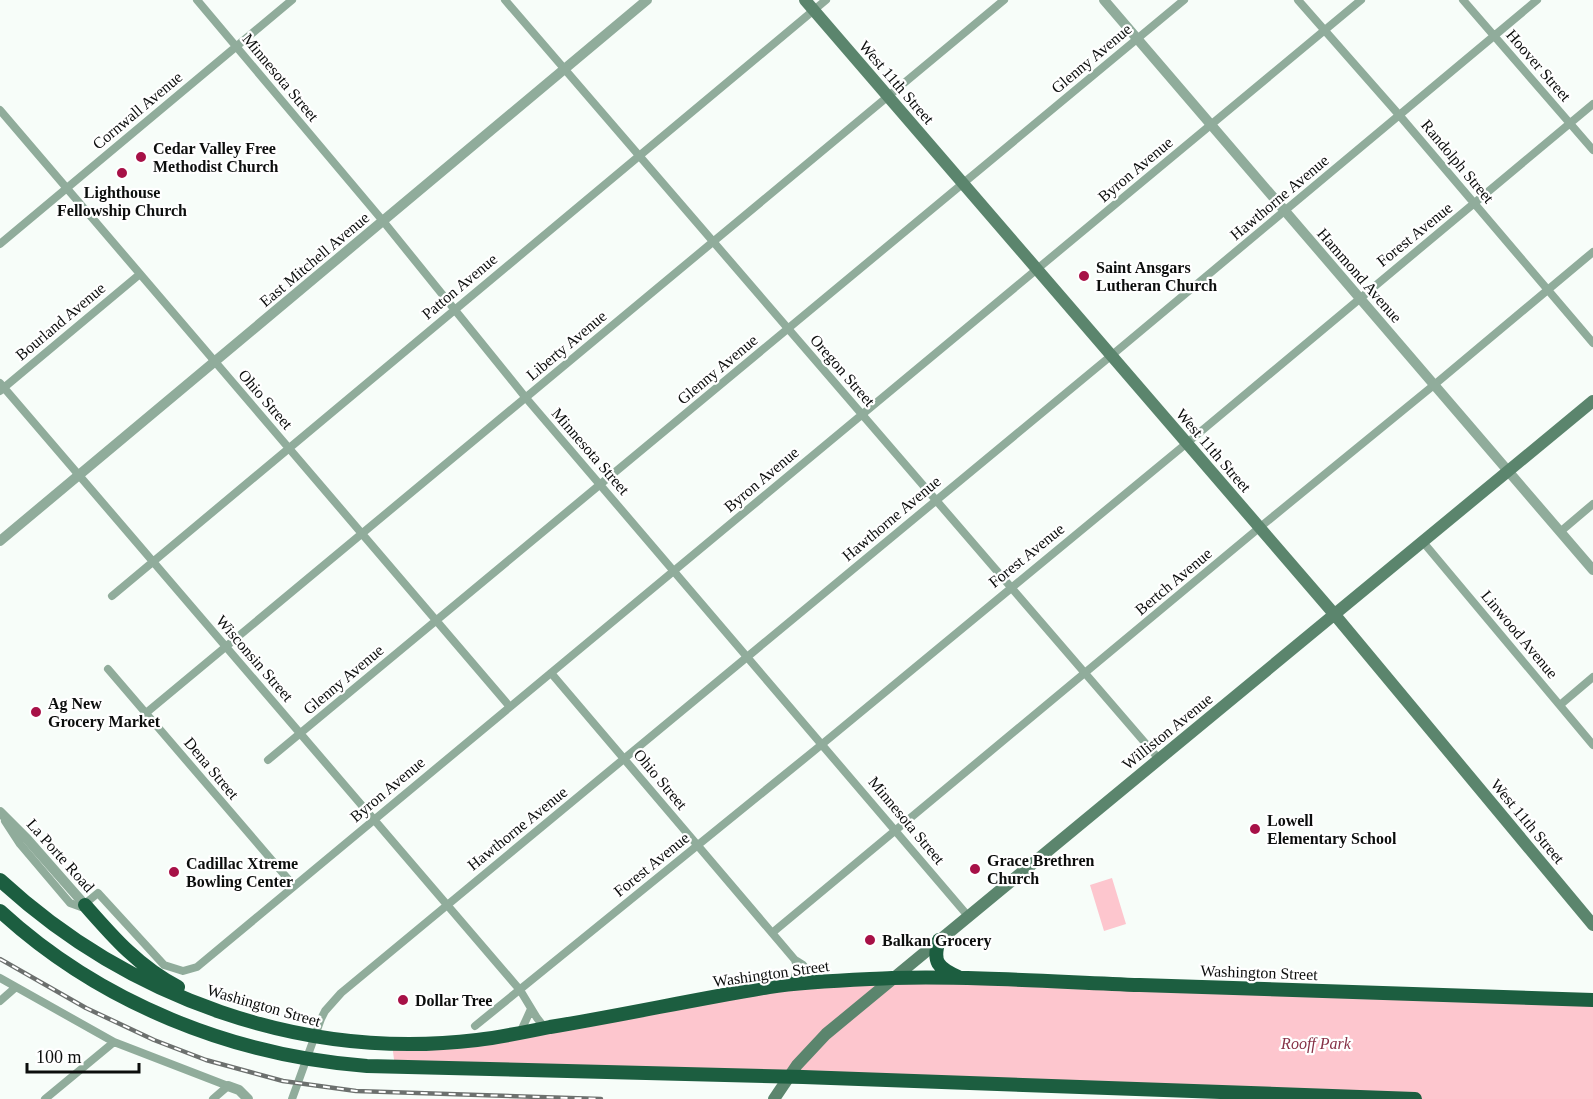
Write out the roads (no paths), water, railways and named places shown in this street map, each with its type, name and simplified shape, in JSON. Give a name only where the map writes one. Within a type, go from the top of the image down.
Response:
[{"type":"highway","name":"Washington Street","points":[[0,880],[66,934],[115,965],[182,998],[241,1018],[314,1037],[369,1043],[416,1044],[473,1041],[749,990],[894,978],[1593,1000]]},
{"type":"highway","points":[[85,905],[120,946],[141,963],[168,982],[241,1018]]},
{"type":"highway","points":[[0,911],[27,935],[66,963],[131,1001],[203,1031],[251,1047],[306,1060],[368,1066],[788,1077],[1128,1093],[1415,1099]]},
{"type":"highway","points":[[939,940],[936,955],[939,964],[946,972],[962,979]]},
{"type":"main road","name":"West 11th Street","points":[[805,0],[1335,615],[1593,925]]},
{"type":"main road","name":"Williston Avenue","points":[[774,1099],[788,1077],[816,1043],[1593,401]]},
{"type":"street","name":"Minnesota Street","points":[[197,0],[383,221],[525,398],[968,916]]},
{"type":"street","name":"Cornwall Avenue","points":[[0,244],[292,0]]},
{"type":"street","name":"Oregon Street","points":[[505,0],[1159,759]]},
{"type":"street","name":"East Mitchell Avenue","points":[[0,541],[647,0]]},
{"type":"street","name":"Patton Avenue","points":[[112,596],[826,0]]},
{"type":"street","name":"Liberty Avenue","points":[[146,713],[1004,0]]},
{"type":"street","name":"Hammond Avenue","points":[[1104,0],[1593,570]]},
{"type":"street","name":"Glenny Avenue","points":[[268,760],[1184,0]]},
{"type":"street","name":"Randolph Street","points":[[1298,0],[1593,343]]},
{"type":"street","name":"Byron Avenue","points":[[176,970],[190,970],[197,967],[1361,0]]},
{"type":"street","name":"Hoover Street","points":[[1463,0],[1593,150]]},
{"type":"street","name":"Hawthorne Avenue","points":[[292,1099],[314,1037],[325,1011],[332,1002],[447,904],[625,760],[1538,0]]},
{"type":"street","name":"Forest Avenue","points":[[475,1026],[698,846],[1187,443],[1593,104]]},
{"type":"street","name":"Ohio Street","points":[[0,110],[510,707]]},
{"type":"street","name":"Bertch Avenue","points":[[772,933],[1593,252]]},
{"type":"street","name":"Bourland Avenue","points":[[1,387],[140,274]]},
{"type":"street","name":"Wisconsin Street","points":[[1,387],[520,990],[545,1028]]},
{"type":"street","points":[[1560,532],[1593,504]]},
{"type":"street","name":"Linwood Avenue","points":[[1423,542],[1593,745]]},
{"type":"street","name":"Dena Street","points":[[108,669],[294,886]]},
{"type":"street","name":"Ohio Street","points":[[551,673],[795,960],[803,965],[818,983]]},
{"type":"street","points":[[1560,705],[1593,677]]},
{"type":"street","name":"La Porte Road","points":[[0,813],[27,839],[85,905],[98,893],[158,960],[176,970]]},
{"type":"street","points":[[793,985],[797,967],[795,960]]},
{"type":"street","points":[[0,978],[114,1042],[240,1090],[248,1099]]},
{"type":"street","points":[[0,1001],[16,987]]},
{"type":"street","points":[[520,1033],[531,1009]]},
{"type":"street","points":[[45,1099],[114,1042]]},
{"type":"street","points":[[213,1099],[228,1086]]},
{"type":"railway","points":[[0,959],[86,1008],[154,1040],[206,1060],[283,1081],[356,1091],[601,1099]]},
{"type":"place","name":"Cedar Valley Free Methodist Church","points":[[141,157]]},
{"type":"place","name":"Lighthouse Fellowship Church","points":[[122,173]]},
{"type":"place","name":"Saint Ansgars Lutheran Church","points":[[1084,276]]},
{"type":"place","name":"Ag New Grocery Market","points":[[36,712]]},
{"type":"place","name":"Lowell Elementary School","points":[[1255,829]]},
{"type":"place","name":"Grace Brethren Church","points":[[975,869]]},
{"type":"place","name":"Cadillac Xtreme Bowling Center","points":[[174,872]]},
{"type":"place","name":"Balkan Grocery","points":[[870,940]]},
{"type":"place","name":"Dollar Tree","points":[[403,1000]]},
{"type":"park label","name":"Rooff Park","points":[[1316,1043]]}]
